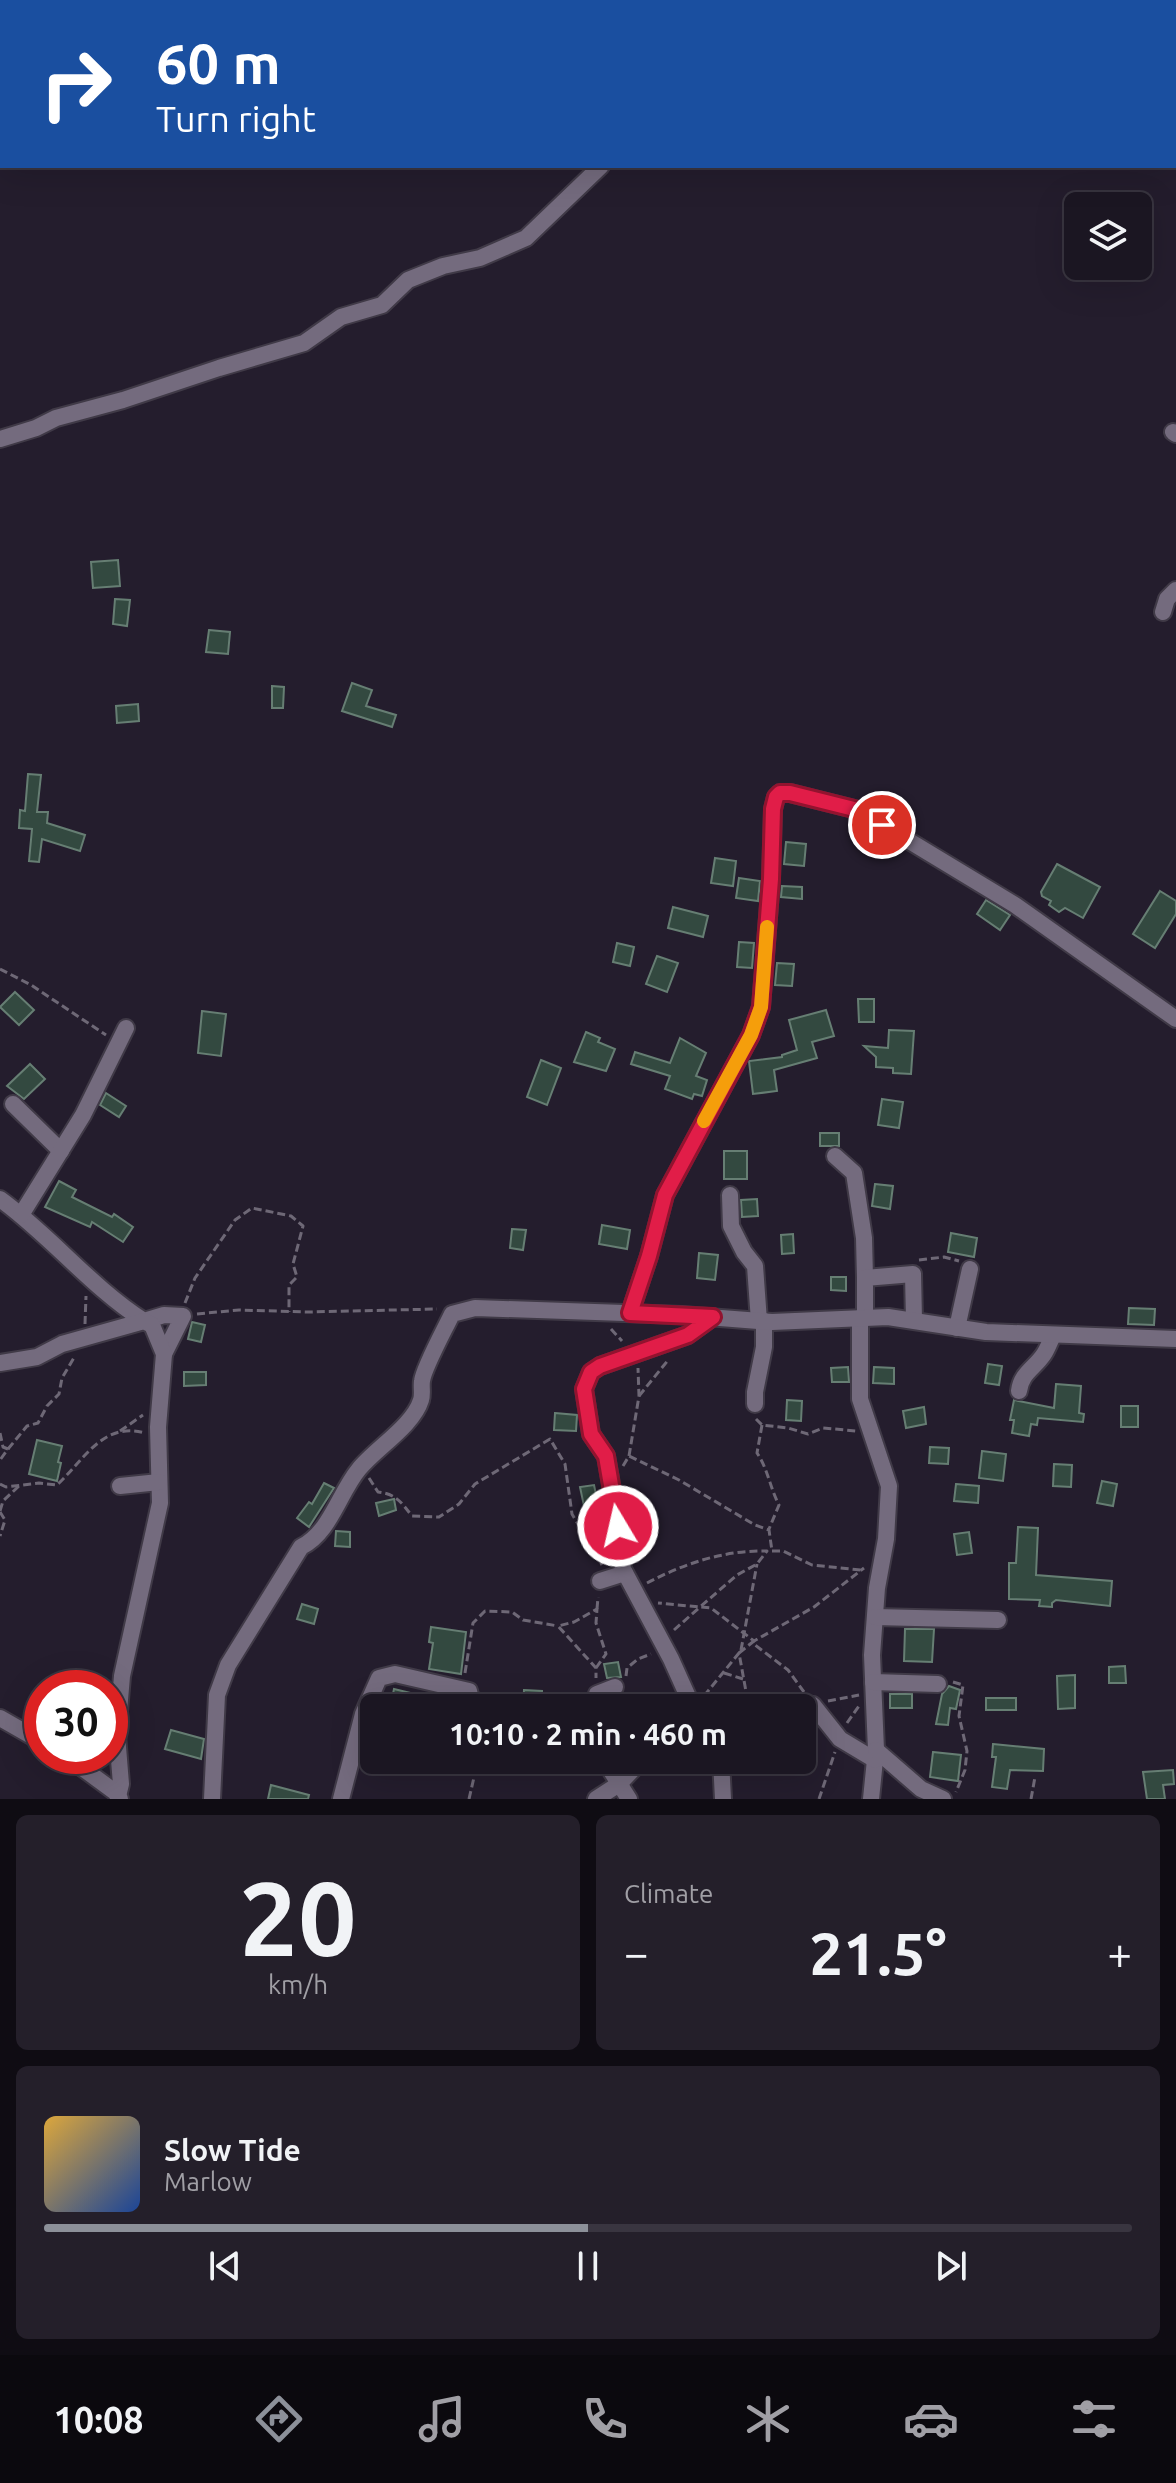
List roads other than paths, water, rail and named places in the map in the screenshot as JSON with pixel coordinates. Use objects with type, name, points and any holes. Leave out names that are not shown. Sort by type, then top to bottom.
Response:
[{"type":"street","points":[[0,439],[56,418],[304,343],[341,317],[382,305],[408,280],[443,266],[480,258],[526,238],[599,168]]},
{"type":"street","points":[[1163,612],[1167,599],[1176,590]]},
{"type":"street","points":[[630,1313],[665,1195],[751,1035],[761,1007],[773,809],[780,793],[858,810],[1015,905],[1176,1019]]},
{"type":"street","points":[[21,1215],[61,1151],[123,1036]]},
{"type":"street","points":[[13,1104],[61,1151]]},
{"type":"street","points":[[835,1156],[854,1173],[862,1226],[865,1278],[858,1386],[889,1486],[870,1689],[876,1755],[871,1799]]},
{"type":"street","points":[[730,1195],[731,1226],[755,1266],[764,1347],[755,1404]]},
{"type":"street","points":[[0,1199],[115,1303],[152,1325],[164,1354]]},
{"type":"street","points":[[957,1328],[970,1269]]},
{"type":"street","points":[[865,1278],[913,1274],[914,1320]]},
{"type":"street","points":[[212,1799],[217,1695],[228,1665],[301,1547],[313,1541],[361,1466],[405,1424],[421,1400],[422,1379],[452,1314],[461,1309],[630,1313],[761,1321],[888,1317],[986,1332],[1176,1339]]},
{"type":"street","points":[[0,1363],[37,1357],[80,1339],[164,1315],[183,1316],[164,1354],[158,1439],[160,1503],[122,1676],[117,1735],[121,1784],[116,1796],[88,1774]]},
{"type":"street","points":[[685,1694],[625,1573],[606,1456],[591,1434],[584,1389],[591,1372],[612,1361],[688,1335],[713,1317]]},
{"type":"street","points":[[1019,1391],[1026,1372],[1044,1355],[1053,1336]]},
{"type":"street","points":[[120,1486],[159,1482]]},
{"type":"street","points":[[600,1581],[625,1573]]},
{"type":"street","points":[[875,1617],[998,1620]]},
{"type":"street","points":[[372,1694],[379,1678],[395,1674],[469,1691],[470,1694]]},
{"type":"street","points":[[870,1689],[938,1684]]},
{"type":"street","points":[[606,1694],[615,1687]]},
{"type":"street","points":[[0,1718],[24,1732]]},
{"type":"street","points":[[816,1718],[840,1739],[876,1755],[921,1789],[943,1799]]},
{"type":"street","points":[[341,1799],[360,1726]]},
{"type":"street","points":[[613,1774],[629,1799]]},
{"type":"street","points":[[596,1799],[629,1774]]},
{"type":"street","points":[[722,1774],[723,1799]]}]
